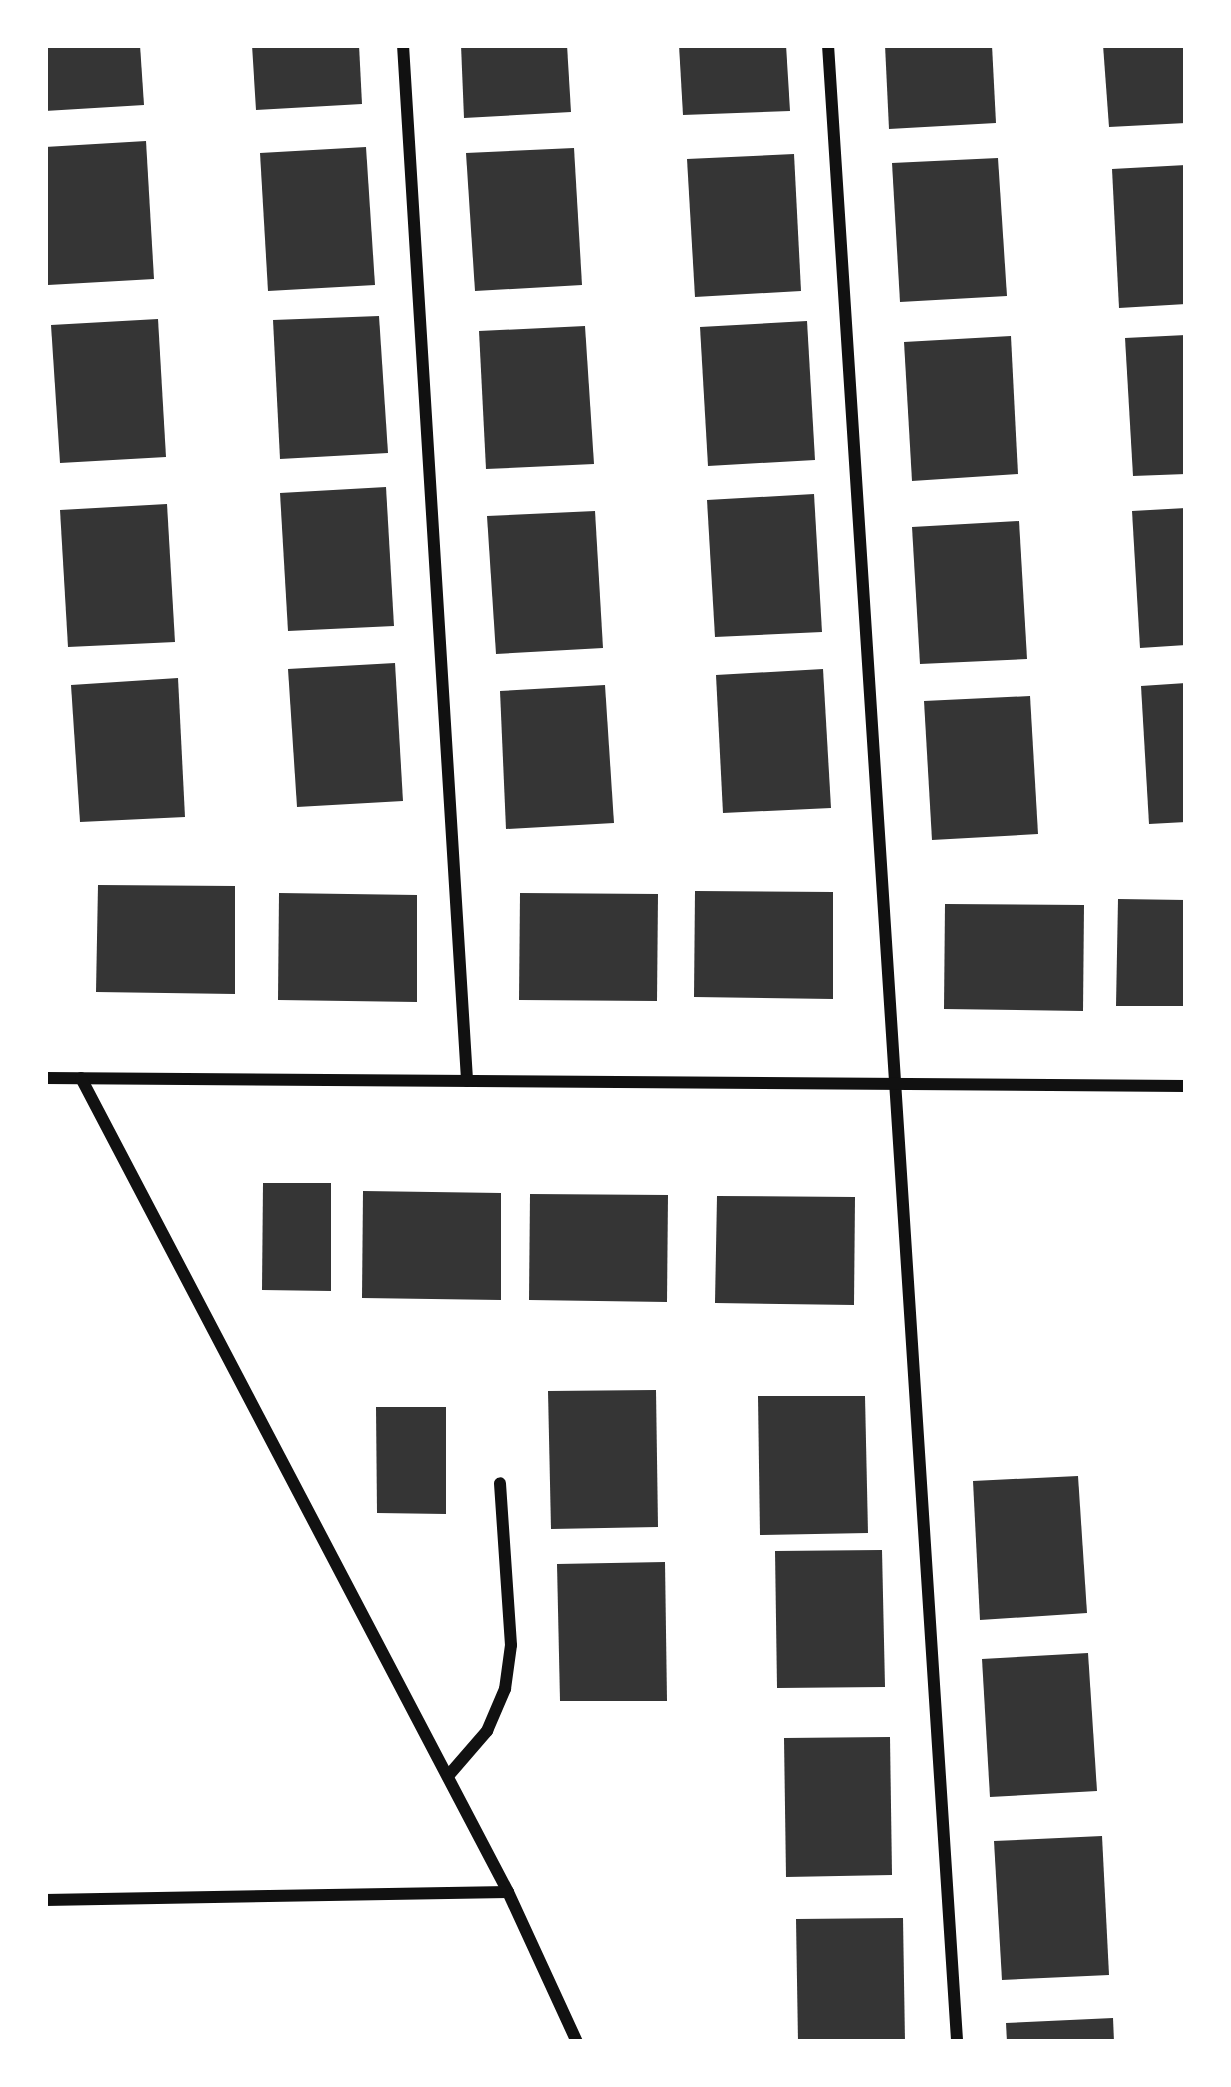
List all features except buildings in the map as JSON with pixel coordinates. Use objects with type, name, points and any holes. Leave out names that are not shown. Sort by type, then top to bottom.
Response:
[{"type":"street","points":[[403,45],[467,1081]]},
{"type":"street","points":[[828,45],[957,2042]]},
{"type":"street","points":[[45,1078],[1186,1086]]},
{"type":"street","points":[[81,1078],[508,1892],[578,2042]]},
{"type":"street","points":[[448,1776],[487,1731],[505,1689],[511,1645],[500,1483]]},
{"type":"street","points":[[45,1900],[508,1892]]}]
